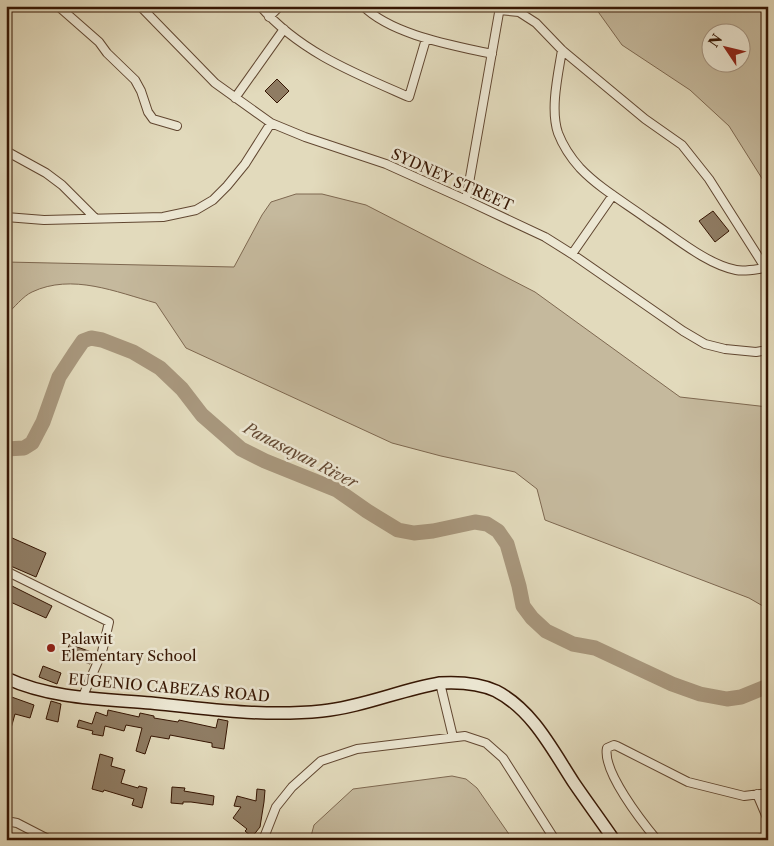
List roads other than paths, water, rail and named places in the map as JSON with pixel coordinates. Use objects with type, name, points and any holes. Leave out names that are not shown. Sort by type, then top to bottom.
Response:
[{"type":"street","points":[[58,6],[99,42],[107,53],[135,80],[142,92],[148,112],[153,119],[177,126]]},
{"type":"street","name":"SYDNEY STREET","points":[[140,6],[215,83],[271,123],[305,137],[386,164],[545,237],[683,331],[706,344],[733,350],[756,352],[768,350]]},
{"type":"street","points":[[260,6],[301,45],[351,72],[408,96],[426,39]]},
{"type":"street","points":[[270,17],[280,6]]},
{"type":"street","points":[[363,6],[382,21],[426,39],[492,54]]},
{"type":"street","points":[[466,200],[500,8],[519,12],[536,23],[562,50],[645,118],[682,145],[709,179],[767,270]]},
{"type":"street","points":[[235,98],[284,29]]},
{"type":"street","points":[[562,50],[555,120],[558,134],[568,153],[580,168],[598,185],[694,251],[721,265],[737,270],[767,270]]},
{"type":"street","points":[[6,217],[44,220],[164,217],[196,210],[213,200],[227,186],[245,164],[271,123]]},
{"type":"street","points":[[6,151],[46,173],[62,185],[95,218]]},
{"type":"street","points":[[572,254],[613,195]]},
{"type":"street","points":[[6,571],[109,622],[102,652],[83,696]]},
{"type":"street","name":"EUGENIO CABEZAS ROAD","points":[[6,678],[18,684],[49,692],[226,712],[275,713],[323,711],[440,683],[470,684],[488,688],[522,710],[542,734],[614,840]]},
{"type":"street","points":[[440,683],[453,737]]},
{"type":"street","points":[[263,840],[276,807],[292,787],[321,761],[357,749],[465,736],[486,743],[504,758],[555,840]]},
{"type":"street","points":[[657,840],[635,812],[617,782],[606,754],[607,748],[610,746],[616,746],[688,782],[744,796],[768,793]]},
{"type":"street","points":[[757,794],[768,820]]},
{"type":"street","points":[[6,821],[17,824],[50,840]]},
{"type":"street","points":[[753,840],[768,837]]},
{"type":"waterway","name":"Panasayan River","points":[[6,449],[24,448],[32,443],[43,422],[59,377],[74,354],[83,341],[91,338],[102,340],[133,352],[160,368],[182,389],[202,415],[241,449],[265,461],[337,490],[398,530],[414,533],[475,522],[487,524],[498,531],[507,544],[523,606],[532,618],[546,631],[573,644],[595,648],[672,684],[700,694],[727,699],[741,697],[768,686]]},
{"type":"place","name":"Palawit Elementary School","points":[[51,648]]}]
